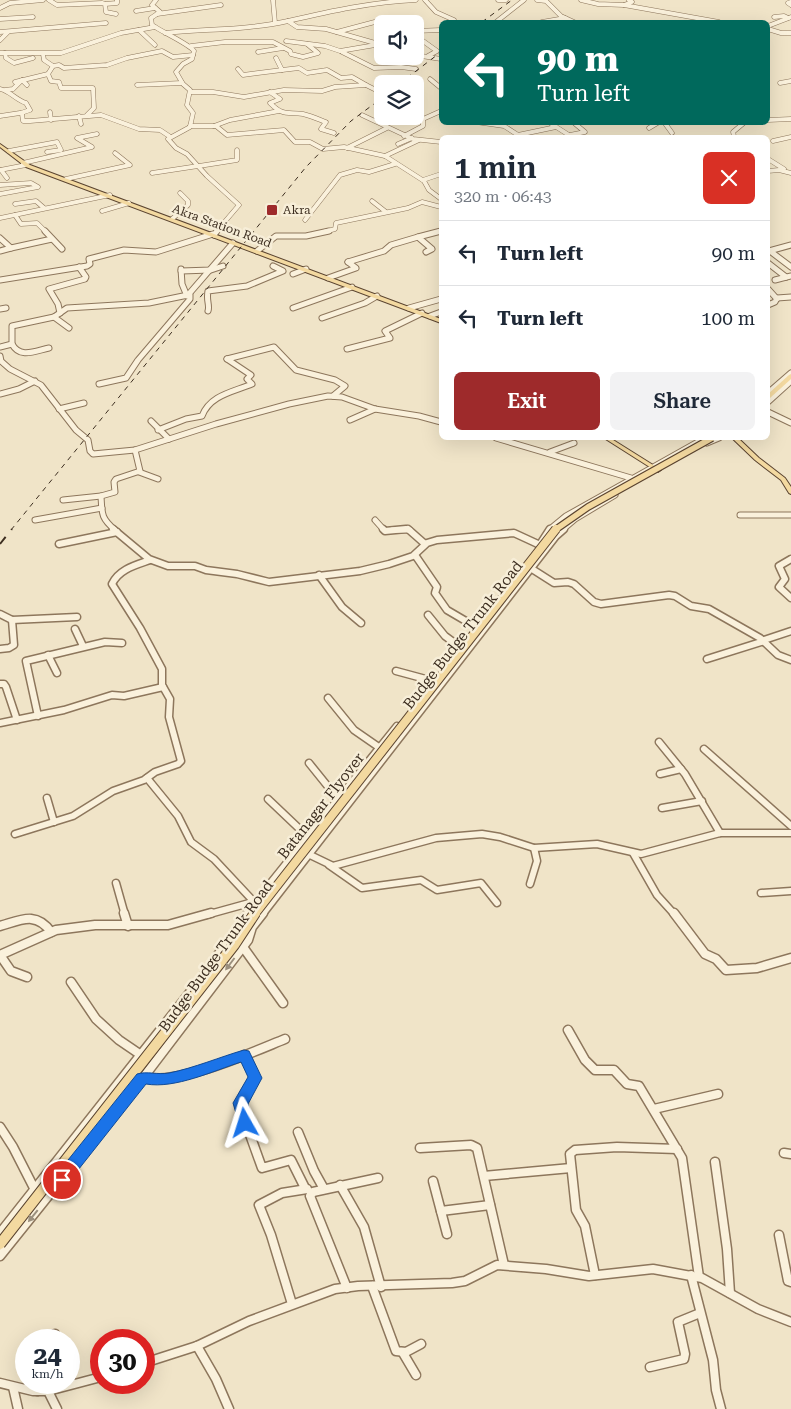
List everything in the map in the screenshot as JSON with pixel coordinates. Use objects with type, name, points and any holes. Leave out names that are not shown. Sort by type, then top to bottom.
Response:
[{"type":"main road","name":"Akra Station Road","points":[[0,145],[24,164],[233,243],[257,250],[439,320]]},
{"type":"main road","points":[[770,393],[791,374]]},
{"type":"main road","points":[[610,440],[655,468]]},
{"type":"main road","name":"Batanagar Flyover","points":[[0,1244],[234,944],[296,859],[552,534],[573,515],[654,468],[708,440]]},
{"type":"main road","points":[[737,440],[783,478],[791,492]]},
{"type":"street","points":[[0,8],[10,3],[43,0]]},
{"type":"street","points":[[50,0],[57,5],[90,2],[105,4],[117,3],[117,0]]},
{"type":"street","points":[[156,0],[152,6],[160,12],[150,20],[151,24],[164,33],[191,46],[225,42],[273,42],[290,51],[291,54],[300,57],[318,53],[307,44]]},
{"type":"street","points":[[273,0],[273,12],[276,23]]},
{"type":"street","points":[[164,33],[216,28],[262,27],[382,1],[416,0]]},
{"type":"street","points":[[425,0],[436,12],[454,20]]},
{"type":"street","points":[[498,0],[506,0]]},
{"type":"street","points":[[499,20],[524,0]]},
{"type":"street","points":[[537,0],[545,0],[570,20]]},
{"type":"street","points":[[581,0],[598,4],[624,5],[708,20]]},
{"type":"street","points":[[624,5],[632,2],[629,0]]},
{"type":"street","points":[[105,4],[106,12],[116,14]]},
{"type":"street","points":[[157,14],[221,5]]},
{"type":"street","points":[[136,11],[155,8]]},
{"type":"street","points":[[198,8],[204,14]]},
{"type":"street","points":[[0,19],[33,17]]},
{"type":"street","points":[[774,17],[789,17]]},
{"type":"street","points":[[770,27],[789,17]]},
{"type":"street","points":[[554,20],[565,18]]},
{"type":"street","points":[[288,20],[298,27]]},
{"type":"street","points":[[338,32],[374,22]]},
{"type":"street","points":[[0,32],[106,23]]},
{"type":"street","points":[[276,23],[374,39]]},
{"type":"street","points":[[2,53],[61,53],[108,37],[155,28]]},
{"type":"street","points":[[770,29],[790,39]]},
{"type":"street","points":[[139,30],[155,45]]},
{"type":"street","points":[[424,31],[439,30]]},
{"type":"street","points":[[0,40],[8,32]]},
{"type":"street","points":[[783,34],[791,33]]},
{"type":"street","points":[[286,40],[325,46],[341,51],[374,68],[401,67],[416,70]]},
{"type":"street","points":[[424,42],[437,51],[428,56]]},
{"type":"street","points":[[191,46],[194,51],[193,56],[181,65],[176,73],[190,92],[213,92],[241,97],[288,90],[322,91],[335,87],[366,85]]},
{"type":"street","points":[[341,51],[374,46]]},
{"type":"street","points":[[258,52],[283,48]]},
{"type":"street","points":[[43,54],[44,59],[53,66],[60,65],[64,68],[107,65],[129,57],[162,52],[172,57],[181,65]]},
{"type":"street","points":[[2,53],[14,63],[33,58]]},
{"type":"street","points":[[172,57],[193,56]]},
{"type":"street","points":[[424,56],[439,59]]},
{"type":"street","points":[[276,58],[282,70]]},
{"type":"street","points":[[14,82],[48,74],[53,66]]},
{"type":"street","points":[[238,69],[243,75],[299,68],[306,73],[327,70],[341,79],[352,77],[374,89]]},
{"type":"street","points":[[48,74],[51,81],[59,82],[62,88],[93,88],[94,108],[87,115]]},
{"type":"street","points":[[430,79],[439,86]]},
{"type":"street","points":[[22,80],[27,85]]},
{"type":"street","points":[[2,90],[13,89],[22,80]]},
{"type":"street","points":[[780,84],[791,81]]},
{"type":"street","points":[[137,85],[182,83]]},
{"type":"street","points":[[0,116],[30,111],[26,103],[17,100],[2,90]]},
{"type":"street","points":[[169,136],[188,129],[190,126],[193,113],[187,105],[190,92]]},
{"type":"street","points":[[270,92],[280,99],[270,103],[279,111],[287,116],[300,114],[326,122],[321,129],[334,133]]},
{"type":"street","points":[[190,126],[214,126],[230,120],[279,111]]},
{"type":"street","points":[[50,112],[51,120]]},
{"type":"street","points":[[404,136],[423,126],[423,119],[439,112]]},
{"type":"street","points":[[22,113],[24,121],[102,115],[139,129],[161,131],[169,136]]},
{"type":"street","points":[[362,115],[404,136],[439,142]]},
{"type":"street","points":[[79,116],[81,124]]},
{"type":"street","points":[[770,120],[791,120]]},
{"type":"street","points":[[497,125],[504,126],[518,134],[556,127]]},
{"type":"street","points":[[553,125],[569,135]]},
{"type":"street","points":[[574,135],[585,132],[576,125]]},
{"type":"street","points":[[649,128],[654,125]]},
{"type":"street","points":[[666,125],[672,133]]},
{"type":"street","points":[[734,135],[733,132],[741,125]]},
{"type":"street","points":[[214,126],[225,134],[284,130],[295,142],[310,142],[323,149],[347,148],[385,156],[423,180],[429,190],[439,198]]},
{"type":"street","points":[[347,148],[365,140],[372,133],[387,128]]},
{"type":"street","points":[[7,178],[1,170],[92,147],[77,138],[97,134]]},
{"type":"street","points":[[238,134],[240,141]]},
{"type":"street","points":[[0,280],[89,265],[88,260],[124,250],[156,252],[213,235],[238,205],[187,154],[171,143],[168,139],[169,136]]},
{"type":"street","points":[[772,141],[791,137]]},
{"type":"street","points":[[398,144],[412,138]]},
{"type":"street","points":[[385,156],[419,140]]},
{"type":"street","points":[[8,151],[37,146],[48,141],[57,142],[61,150],[47,152]]},
{"type":"street","points":[[152,173],[237,160],[236,150]]},
{"type":"street","points":[[66,179],[130,165],[126,160],[114,153]]},
{"type":"street","points":[[770,160],[782,169],[791,172]]},
{"type":"street","points":[[305,220],[339,176],[357,170],[368,172],[395,164]]},
{"type":"street","points":[[770,171],[791,168]]},
{"type":"street","points":[[423,180],[439,175]]},
{"type":"street","points":[[0,185],[31,183],[38,187],[0,194]]},
{"type":"street","points":[[172,219],[188,205],[188,201],[180,193]]},
{"type":"street","points":[[0,218],[110,196]]},
{"type":"street","points":[[15,204],[36,201],[44,208]]},
{"type":"street","points":[[372,201],[386,212]]},
{"type":"street","points":[[257,250],[274,237],[301,238],[316,235],[335,229],[336,224],[408,208],[422,202],[439,206]]},
{"type":"street","points":[[102,211],[129,203]]},
{"type":"street","points":[[15,215],[21,224],[38,223],[62,249]]},
{"type":"street","points":[[328,278],[356,268],[348,262],[384,252],[391,245],[439,231]]},
{"type":"street","points":[[418,237],[432,249],[426,252]]},
{"type":"street","points":[[0,238],[11,248]]},
{"type":"street","points":[[0,251],[52,239]]},
{"type":"street","points":[[49,348],[21,354],[12,344],[12,326],[54,317],[65,309],[149,303],[188,295],[233,243]]},
{"type":"street","points":[[770,251],[791,245]]},
{"type":"street","points":[[770,252],[791,267]]},
{"type":"street","points":[[265,269],[285,261]]},
{"type":"street","points":[[770,264],[788,277]]},
{"type":"street","points":[[100,384],[126,378],[138,360],[190,299],[182,284],[181,270],[211,270],[223,266]]},
{"type":"street","points":[[208,311],[209,307],[206,300],[208,292],[237,288],[260,282],[283,271],[273,266]]},
{"type":"street","points":[[60,313],[58,304],[50,289],[85,279],[86,277],[80,267]]},
{"type":"street","points":[[293,274],[306,269]]},
{"type":"street","points":[[775,280],[788,277]]},
{"type":"street","points":[[294,308],[352,287]]},
{"type":"street","points":[[770,292],[776,299]]},
{"type":"street","points":[[322,318],[368,302],[377,296]]},
{"type":"street","points":[[770,304],[775,302],[776,299],[791,296]]},
{"type":"street","points":[[409,308],[439,300]]},
{"type":"street","points":[[347,349],[390,338],[385,331],[422,313]]},
{"type":"street","points":[[430,316],[439,313]]},
{"type":"street","points":[[54,317],[69,328]]},
{"type":"street","points":[[0,347],[12,344]]},
{"type":"street","points":[[208,428],[202,423],[202,416],[206,406],[212,400],[252,384],[247,379],[251,375],[227,359],[273,347],[284,360],[299,372],[334,378],[346,386],[333,396]]},
{"type":"street","points":[[0,356],[1,362],[6,366],[35,381],[46,390],[76,430],[88,440],[91,453],[101,454],[135,450],[289,404],[333,396],[342,397],[375,409],[419,416],[439,421]]},
{"type":"street","points":[[0,394],[19,389],[35,381]]},
{"type":"street","points":[[770,400],[791,381]]},
{"type":"street","points":[[59,409],[84,403]]},
{"type":"street","points":[[350,420],[375,409]]},
{"type":"street","points":[[770,413],[791,423]]},
{"type":"street","points":[[158,430],[186,419],[202,416]]},
{"type":"street","points":[[151,421],[169,439]]},
{"type":"street","points":[[504,440],[637,477]]},
{"type":"street","name":"Budge Budge Trunk Road","points":[[655,468],[702,440]]},
{"type":"street","name":"Budge Budge Trunk Road","points":[[0,1233],[203,976],[254,903],[380,748],[558,521],[637,477],[715,440]]},
{"type":"street","points":[[550,452],[574,443]]},
{"type":"street","points":[[135,450],[139,472]]},
{"type":"street","points":[[62,500],[101,496],[115,492],[114,482],[116,479],[139,472],[158,479]]},
{"type":"street","name":"Budge Budge Trunk Road","points":[[0,1256],[142,1078],[243,947],[248,940],[252,926],[556,536],[568,524],[637,477]]},
{"type":"street","points":[[101,496],[104,520],[150,560],[172,567],[195,566],[206,570],[237,574],[269,582],[360,571],[389,564],[415,555],[425,544],[437,540],[514,533],[540,545]]},
{"type":"street","points":[[35,520],[102,508]]},
{"type":"street","points":[[740,515],[791,515]]},
{"type":"street","points":[[375,520],[385,531],[408,529],[425,544]]},
{"type":"street","points":[[59,544],[117,532]]},
{"type":"street","points":[[415,555],[437,587],[435,594],[443,607],[476,627]]},
{"type":"street","points":[[791,559],[779,566],[785,579],[778,587],[791,598]]},
{"type":"street","points":[[15,834],[79,812],[114,791],[147,778],[151,774],[178,764],[181,761],[169,717],[170,699],[163,687],[162,669],[140,628],[130,616],[124,601],[112,584],[120,573],[150,560]]},
{"type":"street","points":[[532,569],[554,584],[565,582],[574,584],[594,602],[601,604],[669,595],[676,596],[691,606],[706,608],[764,641],[778,655],[791,660]]},
{"type":"street","points":[[319,575],[342,607],[361,623]]},
{"type":"street","points":[[0,614],[12,620],[77,617]]},
{"type":"street","points":[[428,616],[444,636],[460,647]]},
{"type":"street","points":[[0,649],[10,648],[14,645],[12,620]]},
{"type":"street","points":[[75,629],[83,646]]},
{"type":"street","points":[[707,659],[791,631]]},
{"type":"street","points":[[38,716],[27,660],[108,641],[122,643]]},
{"type":"street","points":[[48,655],[57,673]]},
{"type":"street","points":[[396,671],[433,681]]},
{"type":"street","points":[[0,684],[4,684],[6,687],[17,720]]},
{"type":"street","points":[[0,723],[77,707],[112,695],[124,696],[163,687]]},
{"type":"street","points":[[328,698],[354,730],[380,748]]},
{"type":"street","points":[[658,742],[681,769],[720,833]]},
{"type":"street","points":[[704,749],[791,826]]},
{"type":"street","points":[[309,763],[338,799]]},
{"type":"street","points":[[660,774],[681,769]]},
{"type":"street","points":[[147,778],[178,816],[192,842],[214,860],[254,903],[266,908]]},
{"type":"street","points":[[48,798],[54,822]]},
{"type":"street","points":[[268,799],[308,837]]},
{"type":"street","points":[[662,808],[702,801]]},
{"type":"street","points":[[329,865],[418,842],[482,834],[500,837],[534,848],[597,844],[633,853],[647,854],[720,833],[791,832]]},
{"type":"street","points":[[530,884],[537,861],[534,848]]},
{"type":"street","points":[[633,853],[657,895],[664,901],[705,954],[716,959],[726,970],[757,968],[791,958]]},
{"type":"street","points":[[308,854],[329,865],[362,888],[421,880],[437,890],[481,883],[497,903]]},
{"type":"street","points":[[116,883],[128,926]]},
{"type":"street","points":[[762,893],[791,891]]},
{"type":"street","points":[[27,976],[11,971],[0,956],[51,932],[95,925],[168,925],[254,903]]},
{"type":"street","points":[[0,926],[24,920],[38,920],[43,922],[51,932]]},
{"type":"street","points":[[243,947],[283,1003]]},
{"type":"street","points":[[71,982],[96,1020],[141,1055]]},
{"type":"street","points":[[568,1030],[579,1051],[593,1068],[599,1072],[614,1070],[627,1084],[639,1086],[677,1149],[684,1166],[700,1313],[713,1360],[720,1409]]},
{"type":"street","points":[[142,1078],[158,1080],[170,1078],[244,1055],[285,1039]]},
{"type":"street","points":[[244,1055],[255,1078],[247,1089],[247,1094],[240,1103],[240,1107],[262,1168],[291,1160],[309,1190],[347,1288]]},
{"type":"street","points":[[654,1109],[718,1094]]},
{"type":"street","points":[[0,1127],[13,1147],[35,1190]]},
{"type":"street","points":[[298,1132],[314,1171],[324,1189]]},
{"type":"street","points":[[420,1148],[475,1146],[478,1149],[504,1265]]},
{"type":"street","points":[[595,1275],[585,1226],[576,1210],[570,1154],[575,1150],[617,1147],[677,1149]]},
{"type":"street","points":[[715,1162],[727,1249],[730,1293]]},
{"type":"street","points":[[484,1176],[571,1168]]},
{"type":"street","points":[[292,1304],[271,1235],[259,1205],[264,1201],[290,1192],[324,1189],[378,1178]]},
{"type":"street","points":[[433,1181],[447,1234]]},
{"type":"street","points":[[340,1185],[364,1227],[377,1286],[394,1348],[396,1351],[403,1353],[421,1344]]},
{"type":"street","points":[[441,1211],[490,1205]]},
{"type":"street","points":[[779,1234],[788,1280],[791,1282]]},
{"type":"street","points":[[155,1359],[197,1346],[249,1321],[334,1289],[437,1285],[466,1281],[489,1268],[504,1265],[595,1275],[643,1269],[695,1276],[769,1315],[791,1322]]},
{"type":"street","points":[[650,1367],[684,1359],[685,1354],[678,1322],[700,1313]]},
{"type":"street","points":[[197,1346],[216,1379],[229,1409]]},
{"type":"street","points":[[403,1353],[416,1375]]},
{"type":"street","points":[[0,1383],[13,1387],[18,1409]]},
{"type":"street","points":[[50,1394],[57,1409]]},
{"type":"railway","points":[[485,20],[512,0]]},
{"type":"railway","points":[[411,75],[439,54]]},
{"type":"railway","points":[[11,530],[306,167],[351,121],[374,104]]},
{"type":"railway","points":[[0,544],[12,529]]},
{"type":"place","name":"Akra","points":[[272,210]]},
{"type":"route","points":[[62,1180],[142,1078],[158,1080],[170,1078],[244,1055],[255,1078],[255,1081],[247,1089],[247,1094],[240,1103],[245,1123]]}]
